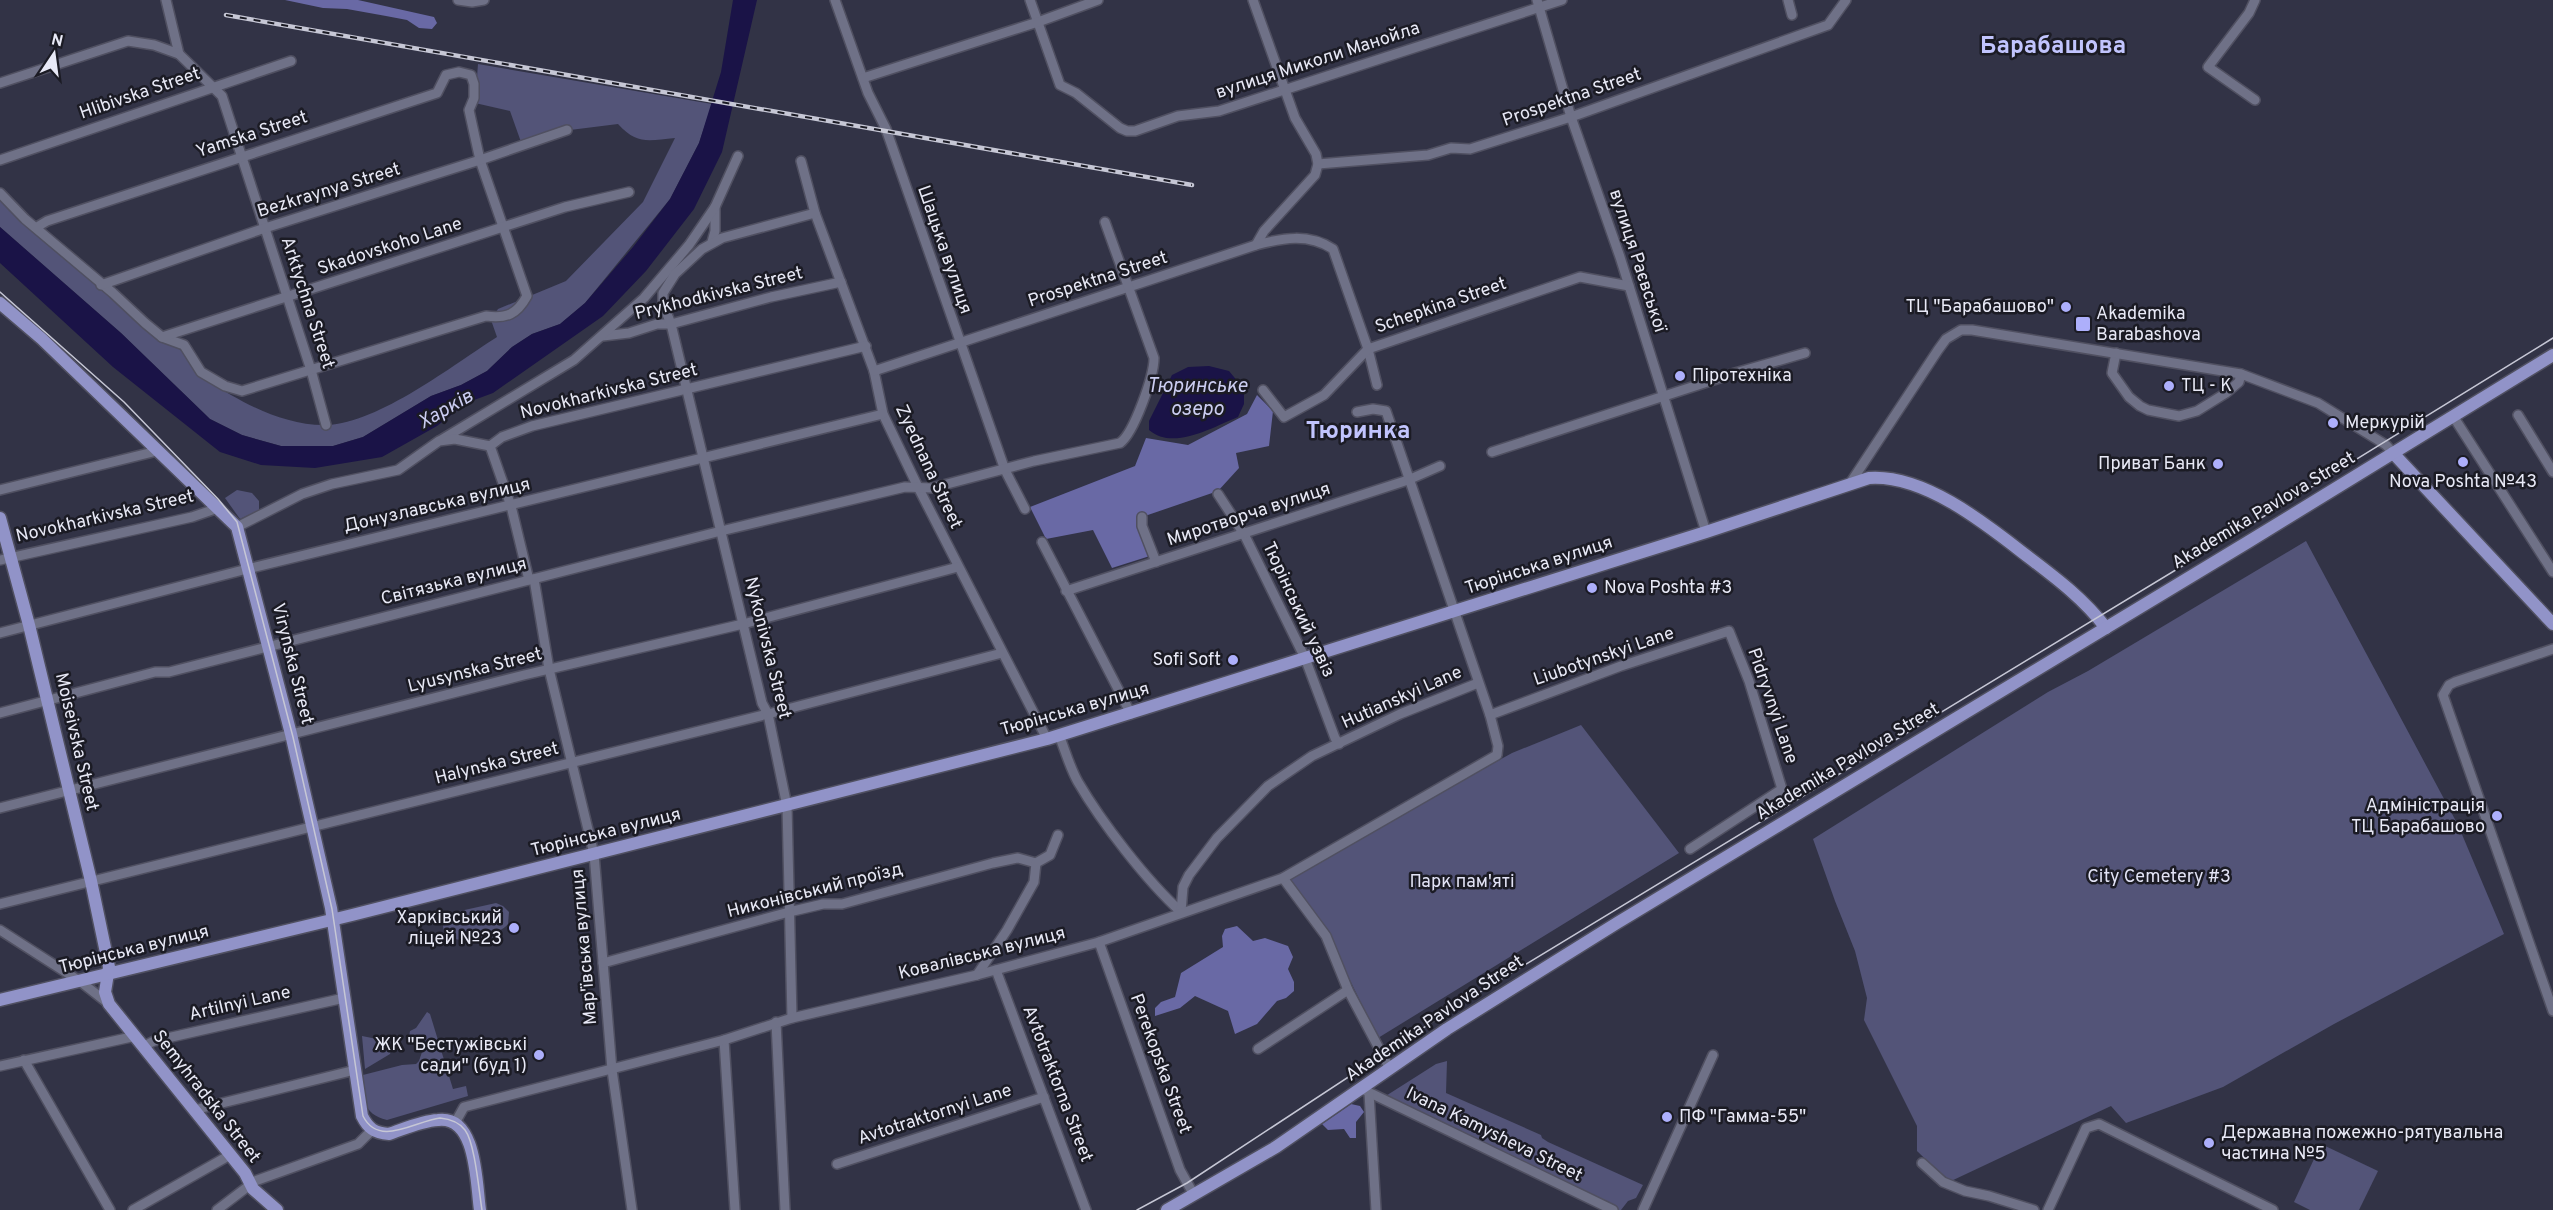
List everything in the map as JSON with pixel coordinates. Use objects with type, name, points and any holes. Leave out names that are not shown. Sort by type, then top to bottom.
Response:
[{"type":"main road","name":"Virynska Street","points":[[0,303],[237,527],[313,828],[332,920],[362,1116],[372,1130]]},
{"type":"main road","name":"Akademika Pavlova Street","points":[[1167,1210],[1276,1147],[1365,1091],[1390,1069],[1447,1029],[1617,923],[2553,355]]},
{"type":"main road","points":[[2393,453],[2553,624]]},
{"type":"main road","name":"Тюрінська вулиця","points":[[0,1000],[332,920],[1047,739],[1706,532],[1851,482],[1876,477],[1895,480],[1932,494],[1970,513],[2074,593],[2106,628]]},
{"type":"main road","name":"Moiseivska Street","points":[[0,518],[5,558],[29,626],[91,881],[109,967],[108,975]]},
{"type":"main road","points":[[108,975],[105,993],[109,1004]]},
{"type":"main road","name":"Semyhradska Street","points":[[109,1004],[230,1155],[250,1184],[277,1210]]},
{"type":"main road","points":[[372,1130],[388,1134],[435,1120],[455,1123],[468,1138],[480,1210]]},
{"type":"street","points":[[166,0],[179,54]]},
{"type":"street","points":[[458,0],[472,2],[484,0]]},
{"type":"street","name":"Шацька вулиця","points":[[835,0],[863,78],[885,129],[958,342],[1005,470],[1025,509]]},
{"type":"street","points":[[1030,0],[1038,22]]},
{"type":"street","points":[[863,78],[1038,22],[1098,0]]},
{"type":"street","points":[[1253,0],[1286,89],[1294,118],[1313,149],[1318,164],[1315,174],[1264,231],[1256,245]]},
{"type":"street","name":"вулиця Миколи Манойла","points":[[1038,22],[1060,85],[1076,93],[1120,128],[1135,131],[1178,116],[1220,111],[1538,4],[1562,0]]},
{"type":"street","points":[[1788,0],[1792,15]]},
{"type":"street","name":"Prospektna Street","points":[[1318,164],[1428,155],[1451,148],[1470,149],[1571,117],[1828,25],[1846,0]]},
{"type":"street","points":[[2255,0],[2208,67],[2255,100]]},
{"type":"street","name":"вулиця Раєвської","points":[[1538,4],[1571,117],[1629,286],[1662,398],[1706,532]]},
{"type":"street","points":[[0,83],[128,41],[154,45],[179,54]]},
{"type":"street","name":"Arktychna Street","points":[[179,54],[222,96],[311,370],[326,425]]},
{"type":"street","name":"Hlibivska Street","points":[[0,160],[291,61]]},
{"type":"street","name":"Yamska Street","points":[[37,227],[47,221],[241,155],[437,93],[446,75],[459,72],[471,75],[474,84],[474,98],[469,110],[480,160]]},
{"type":"street","name":"Bezkraynya Street","points":[[101,285],[265,228],[567,130]]},
{"type":"street","points":[[237,527],[302,494],[332,484],[398,470],[439,441],[574,360],[644,298],[689,245],[715,207],[738,156]]},
{"type":"street","points":[[0,193],[25,219],[162,337],[184,345],[201,372],[225,386],[242,391],[486,316],[509,316],[516,312],[527,296],[480,160]]},
{"type":"street","name":"Zyednana Street","points":[[801,161],[815,213],[866,346],[883,414],[958,567],[1047,739]]},
{"type":"street","name":"Skadovskoho Lane","points":[[162,337],[503,229],[565,207],[629,192]]},
{"type":"street","points":[[715,207],[717,237],[815,213]]},
{"type":"street","points":[[1105,222],[1129,288]]},
{"type":"street","name":"Nykonivska Street","points":[[717,237],[675,274],[663,293],[663,304],[671,324],[762,704],[768,714],[787,806],[792,1018]]},
{"type":"street","name":"Prospektna Street","points":[[874,371],[1256,245],[1278,239],[1297,238],[1322,242],[1333,249],[1368,349]]},
{"type":"street","name":"Schepkina Street","points":[[1263,390],[1284,417],[1324,395],[1368,349],[1580,277],[1629,286]]},
{"type":"street","name":"Prykhodkivska Street","points":[[603,336],[629,333],[657,324],[671,324],[771,297],[841,282]]},
{"type":"street","name":"Світязька вулиця","points":[[0,712],[722,531],[905,488],[932,488],[1114,445],[1125,439],[1154,365],[1154,358],[1129,288]]},
{"type":"street","points":[[1851,482],[1938,350],[1946,339],[1961,330],[2003,334],[2241,374],[2323,405],[2386,445],[2393,453]]},
{"type":"street","name":"Novokharkivska Street","points":[[490,446],[502,437],[531,426],[866,346]]},
{"type":"street","points":[[1368,349],[1377,385]]},
{"type":"street","points":[[1492,452],[1735,373],[1805,353]]},
{"type":"street","points":[[2116,353],[2112,373],[2129,397],[2145,410],[2175,416],[2190,415],[2209,404],[2238,383],[2241,374]]},
{"type":"street","points":[[1357,412],[1373,409],[1386,411],[1490,715]]},
{"type":"street","name":"Донузлавська вулиця","points":[[0,633],[249,569],[883,414]]},
{"type":"street","points":[[2518,415],[2553,472]]},
{"type":"street","points":[[2453,417],[2553,572]]},
{"type":"street","points":[[439,441],[455,439],[490,446]]},
{"type":"street","name":"Мар'ївська вулиця","points":[[490,446],[511,506],[532,580],[570,763],[594,854],[612,1070],[632,1210]]},
{"type":"street","points":[[0,490],[157,451]]},
{"type":"street","name":"Миротворча вулиця","points":[[1066,591],[1408,480],[1440,466]]},
{"type":"street","name":"Тюрінський узвіз","points":[[1218,494],[1244,534],[1305,658],[1335,738],[1340,744]]},
{"type":"street","name":"Novokharkivska Street","points":[[5,558],[192,517],[218,508]]},
{"type":"street","points":[[1142,517],[1142,526],[1156,562]]},
{"type":"street","points":[[1042,542],[1131,714]]},
{"type":"street","name":"Lyusynska Street","points":[[0,808],[549,669],[743,624],[958,567]]},
{"type":"street","name":"Liubotynskyi Lane","points":[[1490,715],[1620,666],[1729,632]]},
{"type":"street","name":"Pidryvnyi Lane","points":[[1690,849],[1782,789],[1749,681],[1729,632]]},
{"type":"street","points":[[2553,649],[2455,682],[2449,685],[2444,695],[2553,1011]]},
{"type":"street","name":"Halynska Street","points":[[0,904],[313,828],[1002,653]]},
{"type":"street","name":"Hutianskyi Lane","points":[[1181,912],[1183,887],[1189,876],[1217,838],[1268,786],[1312,756],[1400,714],[1478,683]]},
{"type":"street","name":"Ковалівська вулиця","points":[[455,1123],[464,1107],[724,1040],[776,1022],[977,975],[1099,942],[1283,878],[1497,755],[1498,746],[1490,715]]},
{"type":"street","points":[[1059,735],[1077,781],[1163,896],[1181,912]]},
{"type":"street","points":[[977,975],[1034,882],[1036,863],[1050,855],[1058,835]]},
{"type":"street","name":"Никонівський проїзд","points":[[603,963],[789,912],[824,904],[842,904],[993,862],[1018,858],[1036,863]]},
{"type":"street","points":[[1283,878],[1326,936],[1348,990],[1390,1069]]},
{"type":"street","name":"Semyhradska Street","points":[[0,930],[81,982],[109,1004]]},
{"type":"street","name":"Perekopska Street","points":[[1099,942],[1180,1170],[1194,1195]]},
{"type":"street","name":"Avtotraktorna Street","points":[[996,970],[1086,1210]]},
{"type":"street","points":[[1258,1050],[1348,990]]},
{"type":"street","name":"Artilnyi Lane","points":[[0,1066],[140,1041],[154,1041],[344,998]]},
{"type":"street","points":[[776,1022],[785,1210]]},
{"type":"street","points":[[724,1040],[735,1210]]},
{"type":"street","points":[[1643,1210],[1713,1055]]},
{"type":"street","points":[[24,1060],[110,1210]]},
{"type":"street","points":[[194,1110],[355,1070]]},
{"type":"street","points":[[1365,1091],[1376,1210]]},
{"type":"street","name":"Ivana Kamysheva Street","points":[[1365,1091],[1613,1210]]},
{"type":"street","name":"Avtotraktornyi Lane","points":[[837,1164],[1044,1097]]},
{"type":"street","points":[[2048,1210],[2086,1128],[2094,1124],[2103,1125],[2273,1210]]},
{"type":"street","points":[[217,1210],[250,1184],[358,1144],[372,1130]]},
{"type":"street","points":[[133,1210],[230,1155]]},
{"type":"street","points":[[1922,1163],[1943,1182],[1965,1191],[2034,1210]]},
{"type":"green space","points":[[478,64],[712,104],[699,143],[670,199],[585,303],[560,324],[532,334],[512,347],[487,371],[461,385],[431,396],[363,437],[333,446],[281,446],[242,435],[210,419],[121,333],[0,227],[0,198],[184,353],[192,366],[204,377],[242,401],[265,412],[302,423],[327,425],[347,422],[392,404],[415,391],[497,337],[491,320],[498,309],[566,281],[643,202],[675,138],[638,139],[618,124],[570,130],[521,142],[510,111],[475,103]]},
{"type":"green space","points":[[237,490],[252,493],[259,501],[259,510],[240,519],[225,498]]},
{"type":"green space","name":"City Cemetery #3","points":[[2306,541],[2458,825],[2504,934],[2334,1024],[2223,1087],[2126,1123],[2111,1106],[1949,1182],[1917,1151],[1917,1126],[1864,1020],[1867,998],[1855,951],[1813,839],[2048,692],[2088,671]]},
{"type":"green space","name":"Парк пам'яті","points":[[1581,725],[1679,853],[1378,1038],[1328,935],[1288,877],[1512,753]]},
{"type":"green space","points":[[496,903],[509,912],[508,924],[495,933],[461,940],[451,938],[445,932],[443,923],[451,913]]},
{"type":"green space","points":[[427,1012],[430,1014],[453,1089],[466,1086],[468,1096],[387,1120],[379,1117],[368,1109],[363,1098],[359,1076],[402,1065],[416,1064],[422,1052],[419,1040],[409,1037],[410,1031],[416,1028]]},
{"type":"green space","points":[[362,1036],[387,1041],[392,1047],[390,1054],[365,1069]]},
{"type":"green space","points":[[1447,1061],[1446,1093],[1541,1135],[1548,1142],[1643,1185],[1636,1198],[1628,1201],[1621,1210],[1613,1210],[1381,1099],[1436,1064]]},
{"type":"green space","points":[[2321,1144],[2378,1171],[2359,1210],[2310,1210],[2294,1202]]},
{"type":"shaded area","points":[[285,0],[358,0],[434,17],[437,23],[432,29],[419,28],[407,20]]},
{"type":"shaded area","points":[[1257,395],[1273,411],[1269,446],[1236,453],[1239,468],[1218,491],[1142,517],[1153,555],[1112,568],[1093,530],[1046,539],[1030,507],[1135,466],[1146,438],[1188,445],[1247,414]]},
{"type":"shaded area","points":[[1237,926],[1253,941],[1265,938],[1288,946],[1293,957],[1288,969],[1294,982],[1294,991],[1286,998],[1277,1001],[1257,1024],[1235,1034],[1228,1011],[1195,996],[1180,1008],[1155,1016],[1155,1008],[1161,1002],[1175,997],[1181,973],[1223,947],[1222,936],[1225,929]]},
{"type":"shaded area","points":[[1351,1104],[1360,1106],[1364,1112],[1356,1122],[1356,1138],[1350,1138],[1344,1129],[1328,1130],[1322,1124]]},
{"type":"water","name":"Харків","points":[[733,0],[757,0],[722,152],[694,209],[646,271],[603,316],[493,393],[466,403],[437,426],[382,457],[315,468],[261,465],[220,452],[113,367],[0,263],[0,227],[121,333],[210,419],[242,435],[281,446],[333,446],[363,437],[431,396],[461,385],[487,371],[512,347],[532,334],[560,324],[585,303],[633,247],[670,199],[699,143],[721,72]]},
{"type":"water","name":"Тюринське озеро","points":[[1209,366],[1229,371],[1244,389],[1244,404],[1238,417],[1181,438],[1159,436],[1149,430],[1149,421],[1172,375],[1188,367]]},
{"type":"tram line","points":[[0,292],[124,402],[218,499],[237,522],[293,737],[332,909],[363,1116],[370,1125],[378,1130],[388,1131],[440,1118],[460,1125],[465,1130],[471,1145],[482,1210]]},
{"type":"tram line","points":[[1137,1210],[1187,1183],[1452,1009],[2240,531],[2553,338]]},
{"type":"railway","points":[[226,15],[1192,185]]},
{"type":"place","name":"ТЦ \"Барабашово\"","points":[[2066,307]]},
{"type":"place","name":"Akademіka Barabashova","points":[[2083,324]]},
{"type":"place","name":"Піротехніка","points":[[1680,376]]},
{"type":"place","name":"ТЦ - К","points":[[2169,386]]},
{"type":"place","name":"Меркурій","points":[[2333,423]]},
{"type":"place","name":"Nova Poshta №43","points":[[2463,462]]},
{"type":"place","name":"Приват Банк","points":[[2218,464]]},
{"type":"place","name":"Nova Poshta #3","points":[[1592,588]]},
{"type":"place","name":"Sofi Soft","points":[[1233,660]]},
{"type":"place","name":"Адміністрація ТЦ Барабашово","points":[[2497,816]]},
{"type":"place","name":"Харківський ліцей №23","points":[[514,928]]},
{"type":"place","name":"ЖК \"Бестужівські сади\" (буд 1)","points":[[539,1055]]},
{"type":"place","name":"ПФ \"Гамма-55\"","points":[[1667,1117]]},
{"type":"place","name":"Державна пожежно-рятувальна частина №5","points":[[2209,1143]]},
{"type":"district","name":"Барабашова","points":[[2053,47]]},
{"type":"district","name":"Тюринка","points":[[1358,432]]}]
